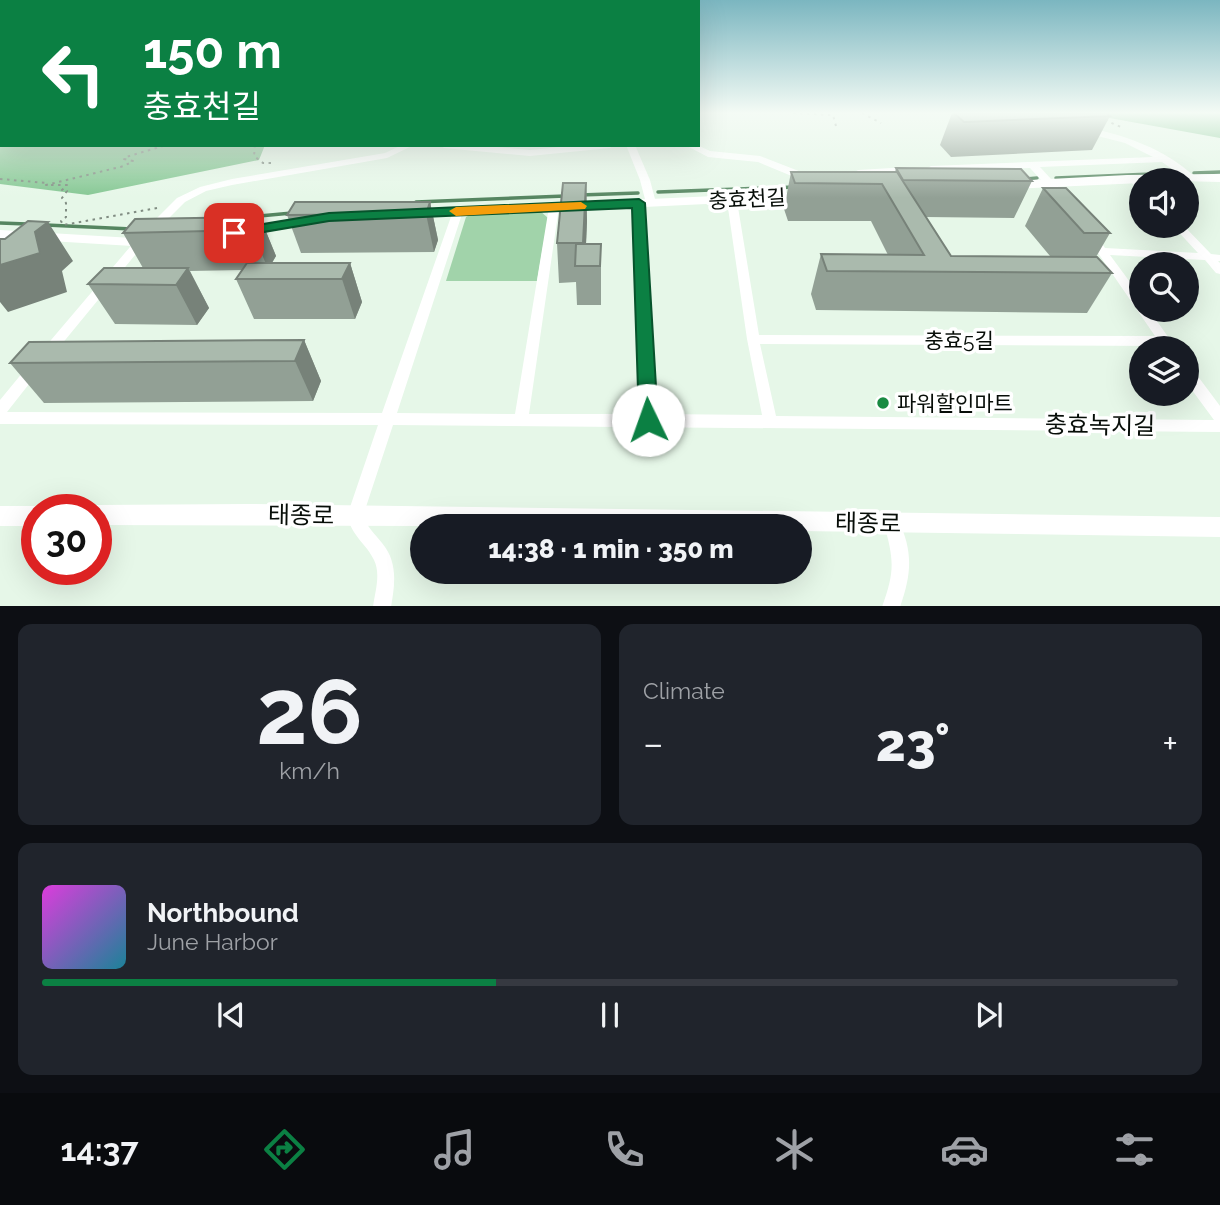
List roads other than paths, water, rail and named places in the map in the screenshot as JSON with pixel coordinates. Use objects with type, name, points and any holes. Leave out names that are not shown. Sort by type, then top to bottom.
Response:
[{"type":"street","points":[[1132,141],[1177,168]]},
{"type":"street","points":[[0,410],[140,243],[180,201],[203,189],[376,157],[404,147]]},
{"type":"street","points":[[465,147],[530,153],[590,147]]},
{"type":"street","points":[[631,147],[645,180],[648,420]]},
{"type":"street","points":[[694,147],[708,154],[760,159],[799,176],[812,175]]},
{"type":"street","points":[[853,173],[1165,159]]},
{"type":"street","points":[[1032,164],[1051,182],[1066,202]]},
{"type":"street","points":[[1199,178],[1219,179]]},
{"type":"street","points":[[996,186],[1051,182],[1129,183]]},
{"type":"street","name":"충효천길","points":[[393,214],[816,196]]},
{"type":"street","points":[[732,201],[753,339],[770,421]]},
{"type":"street","points":[[521,420],[554,207]]},
{"type":"street","points":[[382,606],[387,578],[381,554],[359,531],[355,516],[458,211]]},
{"type":"street","points":[[237,232],[329,217]]},
{"type":"street","name":"충효5길","points":[[1088,232],[1129,289]]},
{"type":"street","points":[[0,234],[140,243],[163,241]]},
{"type":"street","points":[[1192,238],[1214,258],[1220,270]]},
{"type":"street","points":[[1102,251],[1214,258]]},
{"type":"street","name":"충효5길","points":[[753,339],[1129,344]]},
{"type":"street","points":[[1199,389],[1220,417]]},
{"type":"street","name":"충효녹지길","points":[[0,418],[648,420],[1220,426]]},
{"type":"street","name":"태종로","points":[[112,515],[1220,527]]},
{"type":"street","points":[[891,606],[903,573],[903,560],[892,524]]},
{"type":"waterway","points":[[1199,173],[1220,172]]},
{"type":"waterway","points":[[1056,178],[1129,175]]},
{"type":"waterway","points":[[1026,179],[1037,178]]},
{"type":"waterway","points":[[658,192],[794,187]]},
{"type":"waterway","points":[[580,195],[638,193]]},
{"type":"waterway","points":[[416,202],[565,196]]},
{"type":"waterway","points":[[238,218],[292,213]]},
{"type":"waterway","points":[[0,223],[27,224]]},
{"type":"waterway","points":[[46,225],[132,229]]},
{"type":"place","name":"파워할인마트","points":[[883,403]]}]
